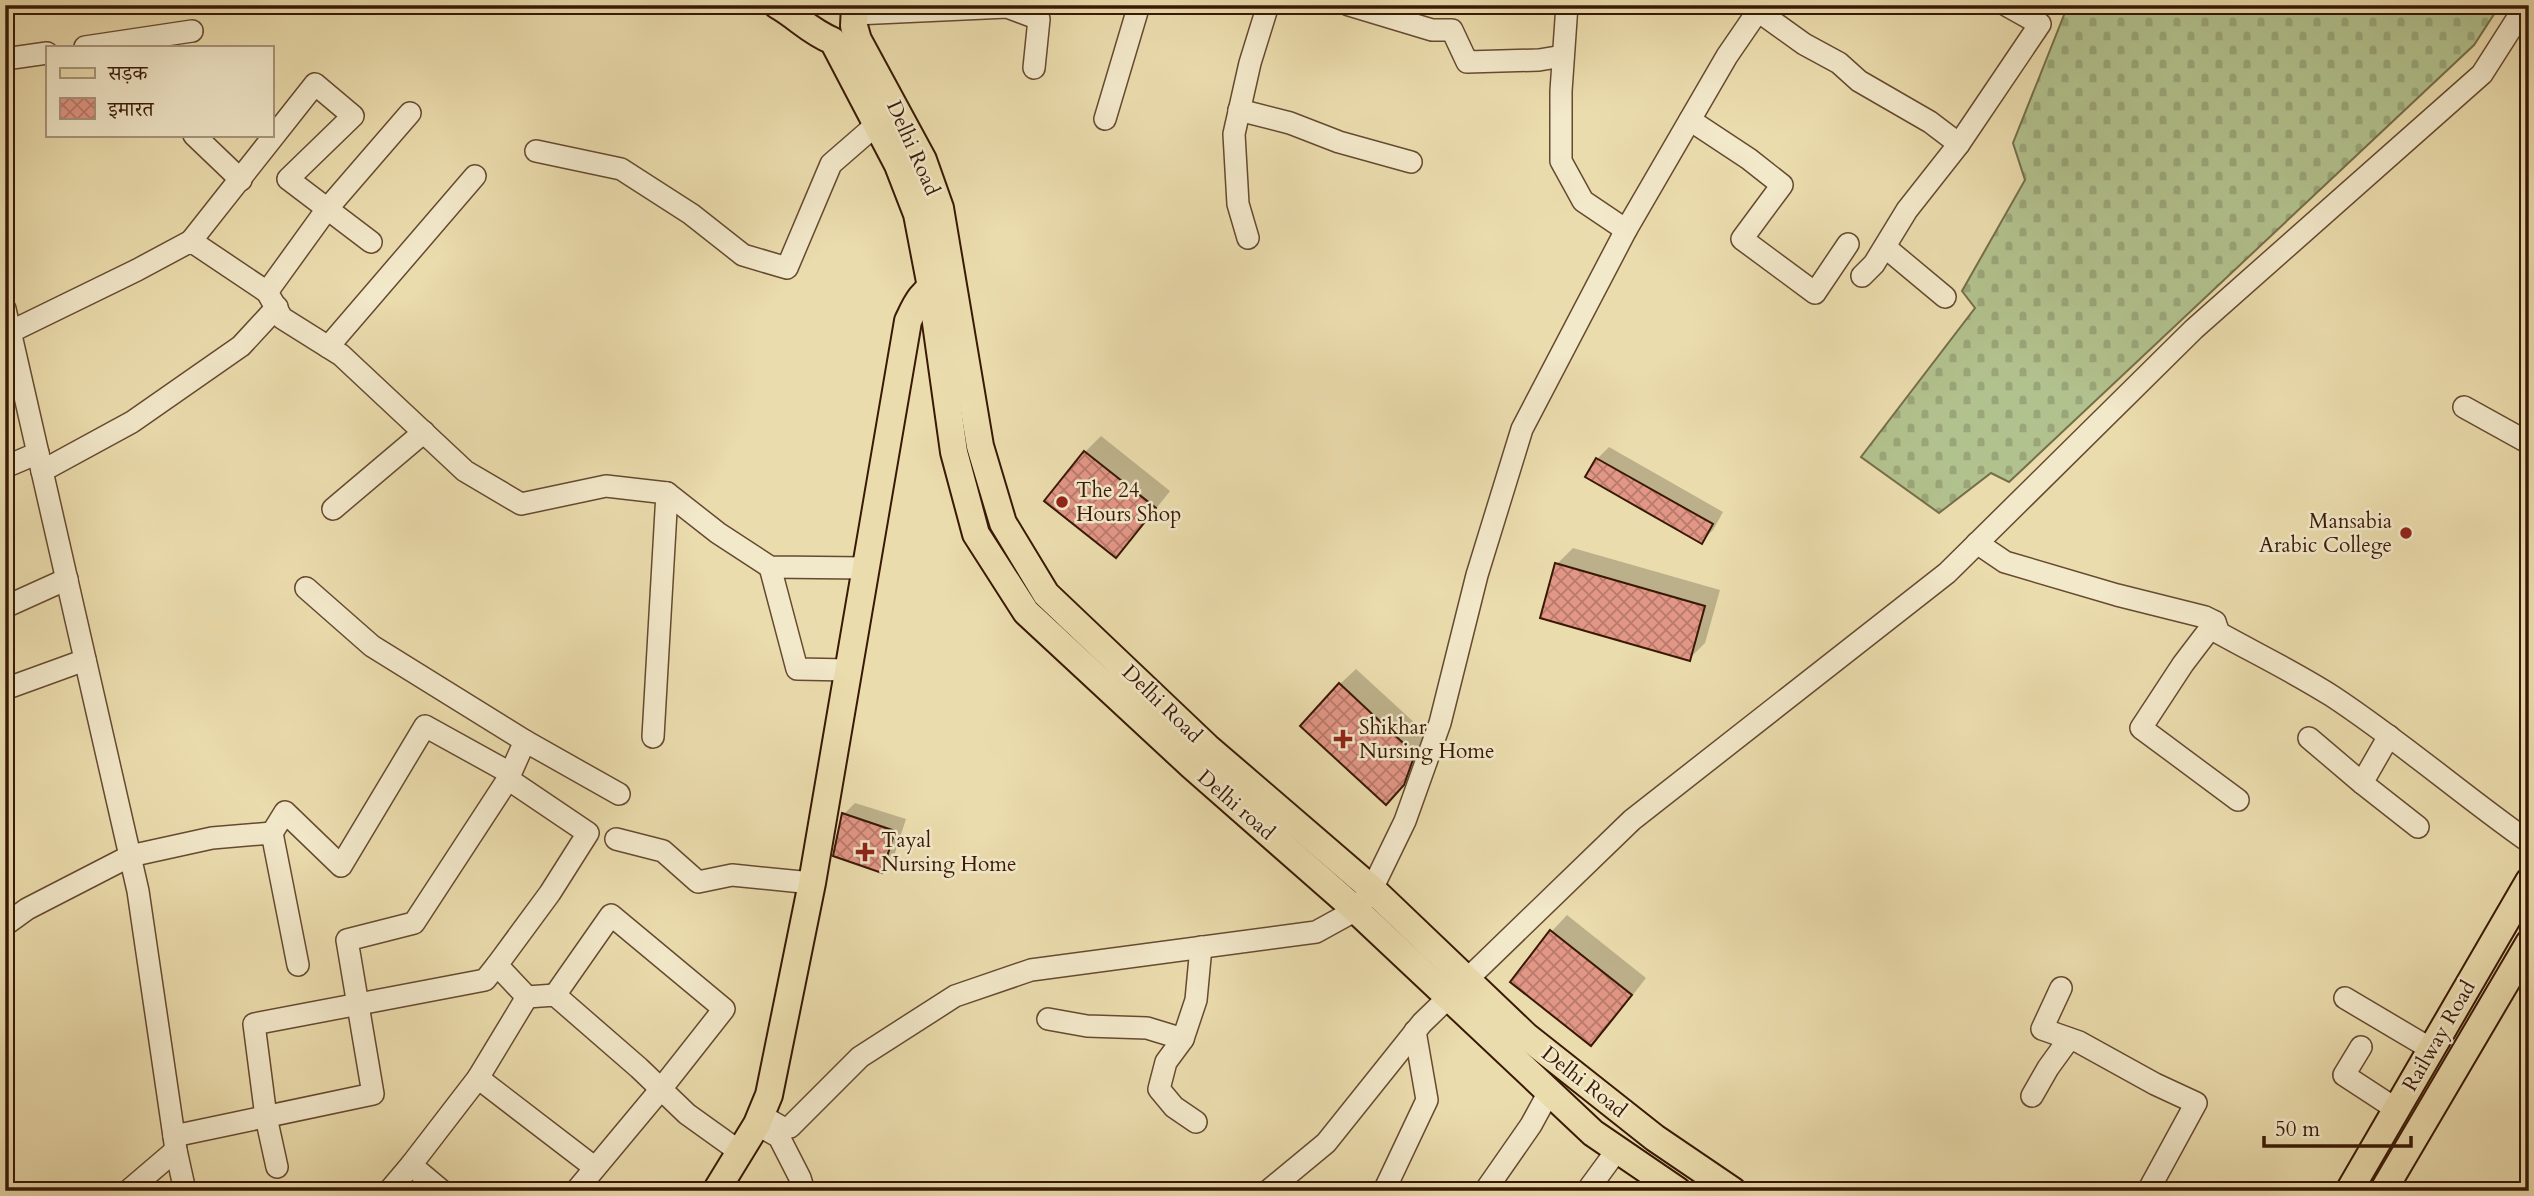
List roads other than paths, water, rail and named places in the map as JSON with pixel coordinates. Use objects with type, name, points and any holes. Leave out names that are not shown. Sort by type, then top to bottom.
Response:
[{"type":"main road","name":"Delhi Road","points":[[788,8],[800,23],[833,41],[898,165],[942,285]]},
{"type":"main road","name":"Delhi Road","points":[[856,20],[923,160],[940,208],[942,285],[949,334],[1003,523],[1046,594],[1457,988],[1526,1037],[1655,1138],[1733,1191]]},
{"type":"main road","points":[[716,1191],[740,1153],[769,1095],[813,883],[908,321],[918,300],[942,285]]},
{"type":"main road","points":[[901,358],[949,334]]},
{"type":"main road","name":"Railway Road","points":[[2349,1191],[2529,881]]},
{"type":"main road","points":[[2383,1191],[2529,943]]},
{"type":"main road","name":"Delhi road","points":[[1457,988],[1549,1092],[1593,1133],[1678,1191]]},
{"type":"street","points":[[1105,119],[1139,5]]},
{"type":"street","points":[[1248,238],[1238,204],[1234,134],[1250,63],[1268,5]]},
{"type":"street","points":[[1349,5],[1432,30],[1452,30],[1467,62],[1563,57]]},
{"type":"street","points":[[1567,5],[1561,160],[1583,201],[1626,230]]},
{"type":"street","points":[[1862,276],[1874,264],[1907,210],[1959,144],[2040,24],[2006,5]]},
{"type":"street","points":[[1268,1191],[1326,1143],[1415,1031],[1632,820],[1947,573],[2194,329],[2482,74],[2526,5]]},
{"type":"street","points":[[856,20],[1007,7],[1038,19],[1034,68]]},
{"type":"street","points":[[758,1120],[783,1128],[790,1127],[860,1057],[955,996],[1031,970],[1316,932],[1364,899],[1405,821],[1440,723],[1477,575],[1522,429],[1626,230],[1727,56],[1760,8],[1804,44],[1839,63],[1859,81],[1930,122],[1959,144]]},
{"type":"street","points":[[92,46],[192,31]]},
{"type":"street","points":[[5,59],[46,53]]},
{"type":"street","points":[[10,331],[137,271],[191,241],[315,84],[353,116],[288,179],[372,242]]},
{"type":"street","points":[[1239,110],[1290,123],[1339,142],[1411,162]]},
{"type":"street","points":[[5,467],[40,462],[132,422],[241,346],[327,209],[410,113]]},
{"type":"street","points":[[1690,120],[1749,159],[1782,185],[1742,239],[1815,293],[1848,244]]},
{"type":"street","points":[[536,151],[621,169],[691,214],[743,256],[787,268],[831,164],[877,124]]},
{"type":"street","points":[[195,136],[241,180]]},
{"type":"street","points":[[328,346],[475,176]]},
{"type":"street","points":[[191,241],[272,300],[282,318],[341,355],[465,471],[522,504],[606,486],[667,493],[718,533],[770,566],[866,568]]},
{"type":"street","points":[[1885,247],[1945,297]]},
{"type":"street","points":[[5,309],[10,331],[12,370],[40,462],[138,891],[175,1143],[185,1191]]},
{"type":"street","points":[[2464,407],[2529,443]]},
{"type":"street","points":[[332,509],[424,432]]},
{"type":"street","points":[[653,737],[667,493]]},
{"type":"street","points":[[1977,543],[2005,562],[2215,622],[2219,633],[2331,695],[2433,767],[2487,813],[2525,839],[2529,838]]},
{"type":"street","points":[[770,566],[797,669],[849,670]]},
{"type":"street","points":[[5,607],[67,579]]},
{"type":"street","points":[[306,588],[372,646],[525,741],[619,794]]},
{"type":"street","points":[[2215,622],[2183,664],[2141,728],[2238,800]]},
{"type":"street","points":[[5,689],[85,660]]},
{"type":"street","points":[[277,1167],[266,1117],[254,1024],[485,980],[550,893],[588,833],[509,776],[425,726],[341,866],[285,812],[272,833],[298,965]]},
{"type":"street","points":[[2362,783],[2389,736]]},
{"type":"street","points":[[2309,738],[2418,827]]},
{"type":"street","points":[[128,1191],[175,1143],[266,1117],[373,1094],[347,940],[414,923],[509,776],[525,741]]},
{"type":"street","points":[[5,925],[27,909],[130,856],[212,838],[272,833]]},
{"type":"street","points":[[616,839],[663,850],[698,882],[732,875],[813,883]]},
{"type":"street","points":[[555,995],[611,915],[723,1009],[576,1191]]},
{"type":"street","points":[[1196,1122],[1174,1107],[1159,1089],[1166,1062],[1183,1039],[1196,1000],[1201,947]]},
{"type":"street","points":[[497,965],[527,997]]},
{"type":"street","points":[[2061,988],[2042,1029],[2069,1039],[2196,1103],[2148,1191]]},
{"type":"street","points":[[527,997],[555,995],[687,1114],[740,1153]]},
{"type":"street","points":[[388,1191],[478,1078],[527,997]]},
{"type":"street","points":[[2345,998],[2431,1049]]},
{"type":"street","points":[[1048,1018],[1087,1026],[1147,1028],[1183,1039]]},
{"type":"street","points":[[1384,1191],[1427,1100],[1415,1031]]},
{"type":"street","points":[[2032,1096],[2069,1039]]},
{"type":"street","points":[[2361,1046],[2344,1075],[2396,1109]]},
{"type":"street","points":[[478,1078],[594,1167]]},
{"type":"street","points":[[1485,1191],[1531,1125],[1549,1092]]},
{"type":"street","points":[[758,1120],[779,1137],[804,1191]]},
{"type":"street","points":[[1587,1191],[1617,1150]]},
{"type":"street","points":[[411,1165],[442,1191]]},
{"type":"place","name":"The 24 Hours Shop","points":[[1062,502]]},
{"type":"place","name":"Mansabia Arabic College","points":[[2406,533]]},
{"type":"place","name":"Shikhar Nursing Home","points":[[1343,739]]},
{"type":"place","name":"Tayal Nursing Home","points":[[865,852]]}]
